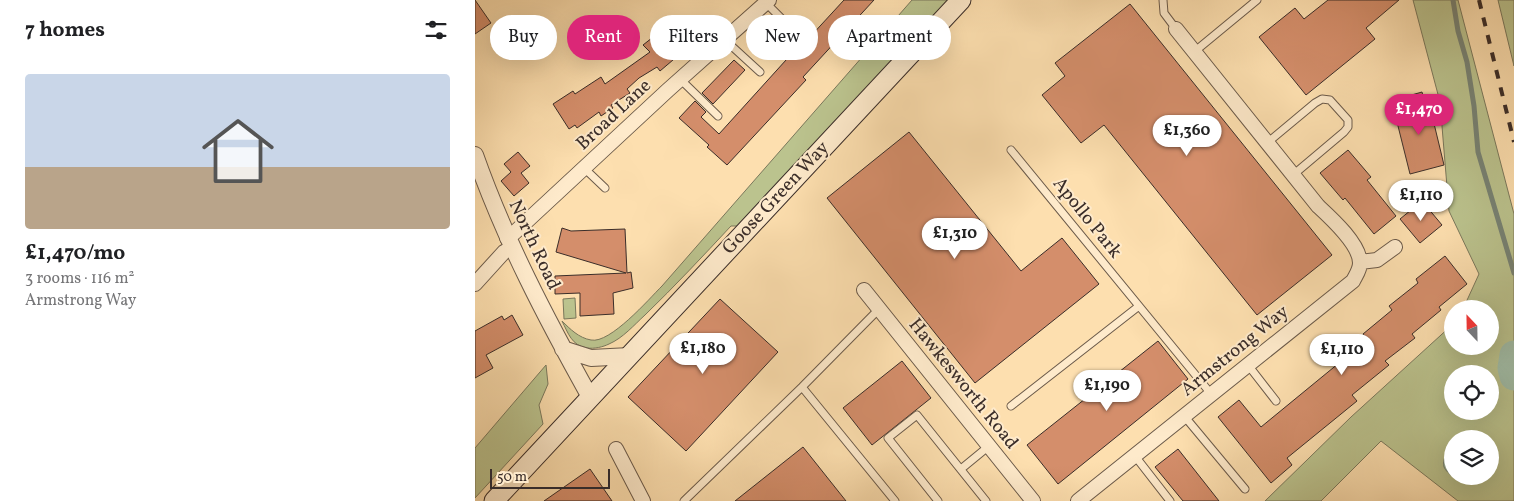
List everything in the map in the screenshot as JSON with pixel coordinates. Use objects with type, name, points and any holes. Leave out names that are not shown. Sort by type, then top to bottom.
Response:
[{"type":"main road","name":"Goose Green Way","points":[[494,501],[961,0]]},
{"type":"street","name":"Broad Lane","points":[[736,30],[767,2]]},
{"type":"street","points":[[1176,29],[1318,206],[1337,225],[1358,254],[1360,262],[1377,260],[1395,247]]},
{"type":"street","name":"Broad Lane","points":[[475,284],[504,252],[514,234],[702,60]]},
{"type":"street","name":"North Road","points":[[475,155],[509,243],[563,349],[590,396]]},
{"type":"street","name":"Armstrong Way","points":[[1078,501],[1353,280],[1358,272],[1360,262]]},
{"type":"street","name":"Hawkesworth Road","points":[[865,290],[1033,501]]},
{"type":"street","points":[[563,349],[591,358],[630,356]]},
{"type":"street","points":[[616,449],[643,501]]},
{"type":"lane","points":[[1163,0],[1164,13],[1176,29]]},
{"type":"lane","points":[[1194,52],[1257,0]]},
{"type":"lane","points":[[767,2],[779,15]]},
{"type":"lane","points":[[736,50],[760,72]]},
{"type":"lane","points":[[680,79],[718,116]]},
{"type":"lane","points":[[1267,143],[1322,99],[1330,100],[1348,120],[1348,126],[1343,132],[1293,175]]},
{"type":"lane","name":"Apollo Park","points":[[1011,150],[1212,395]]},
{"type":"lane","points":[[584,168],[605,188]]},
{"type":"lane","points":[[1011,406],[1139,306]]},
{"type":"lane","points":[[684,501],[802,387],[879,309]]},
{"type":"lane","points":[[1248,365],[1276,400]]},
{"type":"lane","points":[[802,387],[895,501]]},
{"type":"lane","points":[[938,501],[888,438],[917,415],[986,501]]},
{"type":"lane","points":[[1185,416],[1245,489]]},
{"type":"lane","points":[[961,469],[989,446]]},
{"type":"lane","points":[[1135,456],[1170,501]]},
{"type":"green space","points":[[912,0],[949,0],[935,15],[899,15]]},
{"type":"green space","points":[[1413,0],[1458,0],[1514,214],[1514,501],[1458,501],[1381,441],[1321,501],[1265,501],[1351,417],[1444,332],[1444,355],[1499,355],[1499,300],[1467,300],[1479,274],[1449,211],[1440,102]]},
{"type":"green space","points":[[1498,0],[1514,0],[1514,66]]},
{"type":"green space","points":[[860,60],[893,60],[738,226],[731,226],[628,331],[607,345],[598,348],[587,348],[574,342],[562,321],[583,337],[591,340],[599,339],[608,335],[629,319],[662,286]]},
{"type":"green space","points":[[575,298],[576,318],[564,319],[563,299]]},
{"type":"green space","points":[[546,365],[548,384],[539,405],[543,424],[475,498],[475,448]]},
{"type":"building","points":[[475,0],[490,24],[475,34]]},
{"type":"building","points":[[844,0],[874,0],[860,15],[830,15]]},
{"type":"building","points":[[1328,0],[1399,0],[1366,28],[1375,39],[1306,95],[1259,37],[1295,8],[1304,19]]},
{"type":"building","points":[[1130,4],[1332,255],[1257,315],[1104,125],[1081,143],[1042,95],[1065,76],[1055,63]]},
{"type":"building","points":[[828,17],[828,50],[803,77],[806,80],[727,165],[707,147],[709,145],[679,118],[695,101],[706,112],[701,117],[719,134],[786,60],[818,60],[818,28]]},
{"type":"building","points":[[650,40],[650,52],[643,45]]},
{"type":"building","points":[[650,52],[650,60],[673,60],[660,71],[657,67],[639,78],[627,89],[630,93],[611,105],[613,108],[601,116],[599,112],[577,128],[575,125],[569,129],[553,104],[573,91],[575,94],[601,77],[605,84]]},
{"type":"building","points":[[734,60],[745,70],[713,104],[702,93]]},
{"type":"building","points":[[1422,92],[1426,108],[1430,107],[1444,165],[1410,174],[1395,114],[1412,110],[1408,96]]},
{"type":"building","points":[[909,132],[1021,271],[1062,238],[1099,284],[975,383],[827,198]]},
{"type":"building","points":[[1348,150],[1371,177],[1367,180],[1396,216],[1374,234],[1345,198],[1343,200],[1320,173]]},
{"type":"building","points":[[518,152],[530,166],[521,173],[529,183],[514,196],[501,181],[511,172],[504,164]]},
{"type":"building","points":[[1422,201],[1442,225],[1420,243],[1400,219]]},
{"type":"building","points":[[562,228],[571,231],[625,229],[627,273],[631,272],[633,288],[613,293],[614,314],[580,316],[580,293],[555,294],[555,276],[626,273],[556,252]]},
{"type":"building","points":[[1445,256],[1467,284],[1448,300],[1444,300],[1444,303],[1439,307],[1441,310],[1412,334],[1415,338],[1385,361],[1389,365],[1352,395],[1357,401],[1287,458],[1292,465],[1271,483],[1218,417],[1239,400],[1261,427],[1339,363],[1337,361],[1366,338],[1363,334],[1392,310],[1389,306],[1418,283],[1416,279]]},
{"type":"building","points":[[720,299],[778,352],[686,451],[628,397]]},
{"type":"building","points":[[512,315],[523,335],[486,355],[493,368],[475,378],[475,331],[502,316],[504,320]]},
{"type":"building","points":[[1158,341],[1188,379],[1058,484],[1027,445]]},
{"type":"building","points":[[902,361],[931,398],[872,445],[843,408]]},
{"type":"building","points":[[803,447],[846,501],[735,501]]},
{"type":"building","points":[[1178,449],[1219,501],[1183,501],[1155,467]]},
{"type":"building","points":[[590,469],[612,501],[544,501]]},
{"type":"waterway","points":[[1453,0],[1458,31],[1467,62],[1474,106],[1478,152],[1514,273]]},
{"type":"waterway","points":[[1514,355],[1512,368],[1514,376]]},
{"type":"railway","points":[[1479,0],[1514,142]]}]
